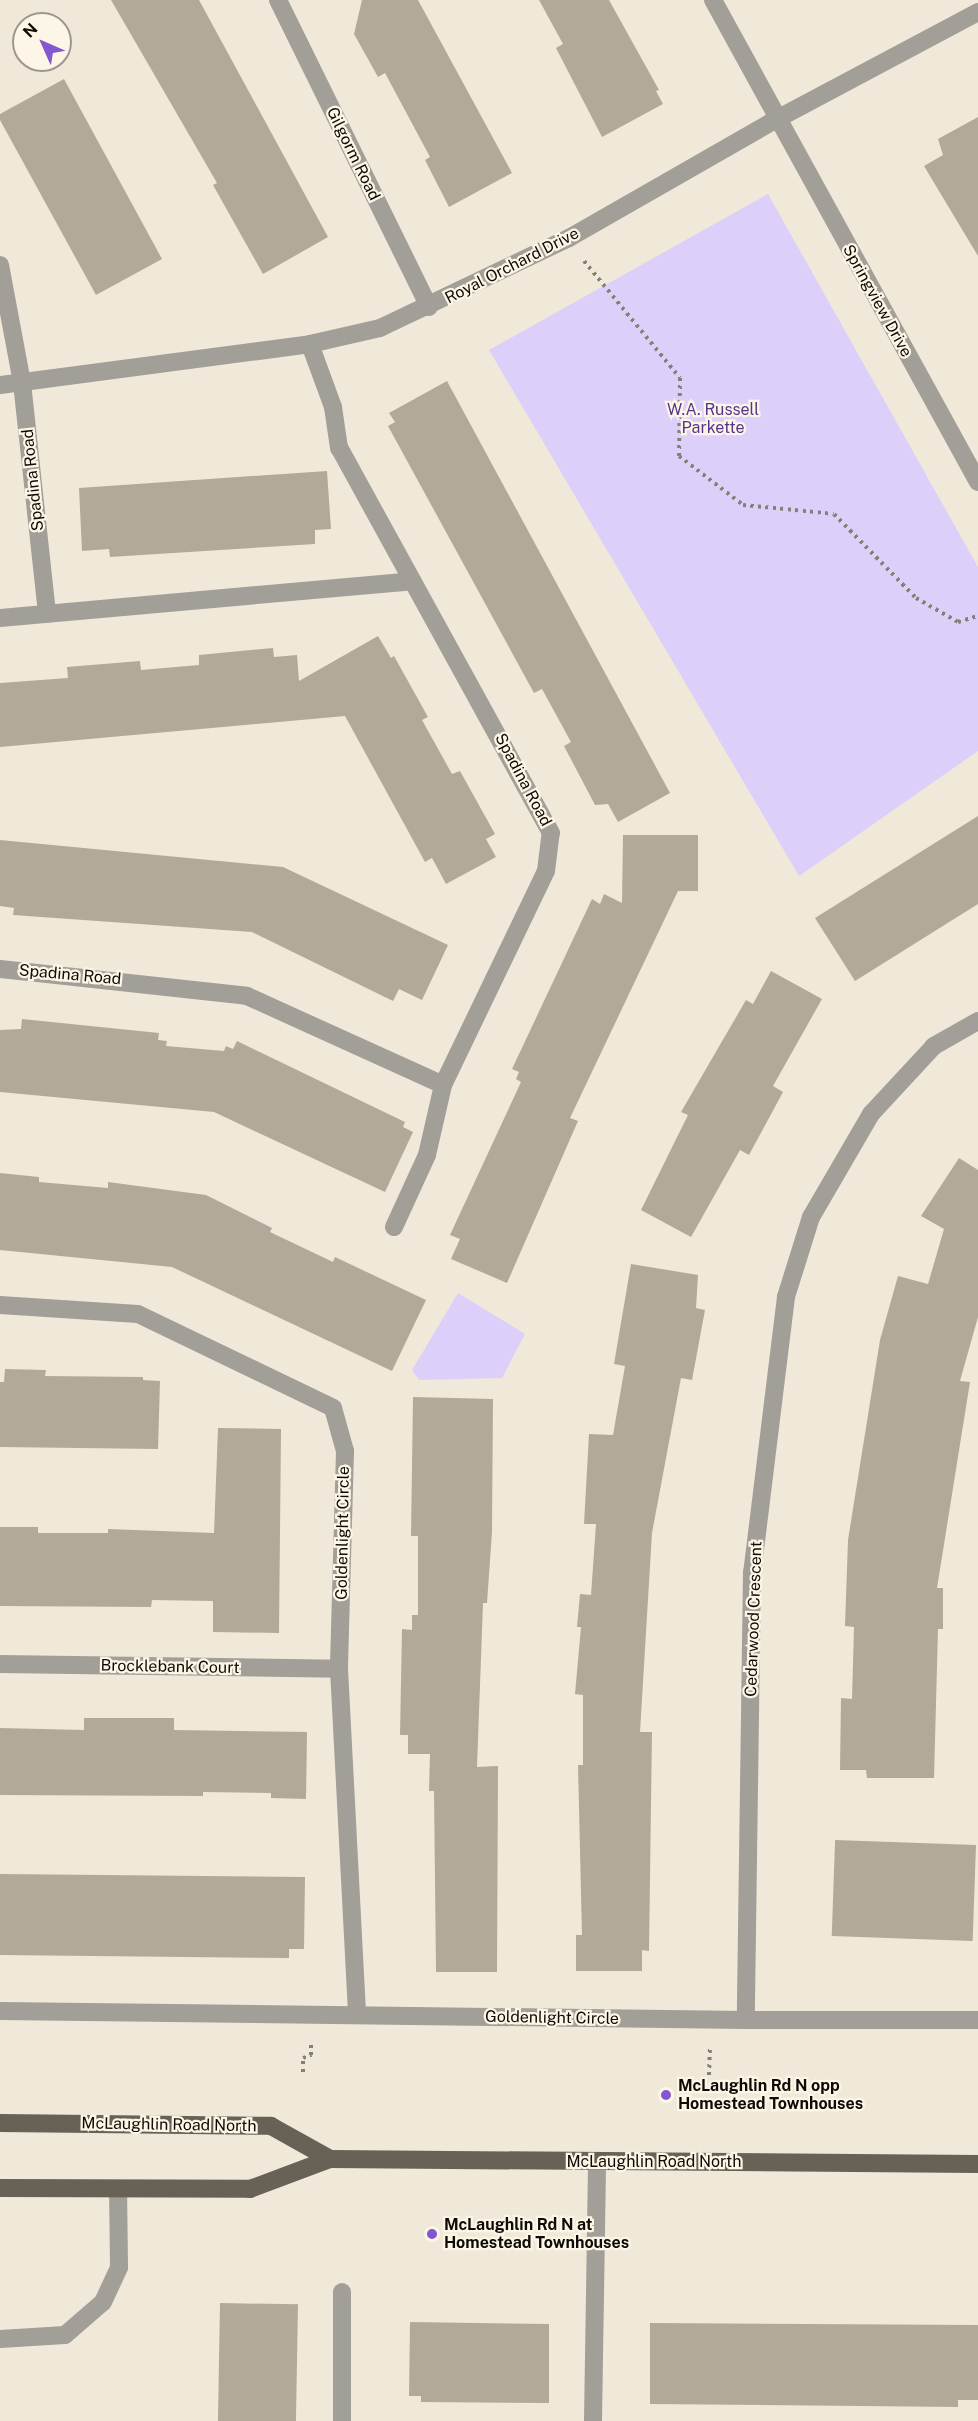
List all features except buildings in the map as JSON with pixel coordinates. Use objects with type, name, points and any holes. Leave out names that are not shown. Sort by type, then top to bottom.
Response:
[{"type":"main road","name":"McLaughlin Road North","points":[[0,2123],[271,2126],[330,2159]]},
{"type":"main road","name":"McLaughlin Road North","points":[[0,2188],[250,2189],[330,2159],[978,2164]]},
{"type":"street","name":"Gilgorm Road","points":[[278,0],[429,307]]},
{"type":"street","name":"Springview Drive","points":[[713,0],[978,482]]},
{"type":"street","name":"Royal Orchard Drive","points":[[0,385],[310,344],[380,328],[429,307],[569,238],[777,119],[978,12]]},
{"type":"street","name":"Spadina Road","points":[[0,265],[22,383],[47,614]]},
{"type":"street","name":"Spadina Road","points":[[310,344],[333,407],[339,448],[547,823],[552,844],[546,872],[443,1085],[427,1155],[394,1227]]},
{"type":"street","points":[[0,618],[412,581]]},
{"type":"street","name":"Spadina Road","points":[[0,969],[247,996],[443,1085]]},
{"type":"street","name":"Cedarwood Crescent","points":[[746,2020],[752,1572],[786,1297],[811,1217],[871,1114],[934,1046],[978,1021]]},
{"type":"street","name":"Goldenlight Circle","points":[[0,1305],[138,1314],[333,1408],[345,1451],[339,1669],[357,2015]]},
{"type":"street","name":"Brocklebank Court","points":[[0,1664],[339,1669]]},
{"type":"street","name":"Goldenlight Circle","points":[[0,2011],[746,2020]]},
{"type":"street","points":[[746,2020],[978,2020]]},
{"type":"street","points":[[593,2421],[597,2162]]},
{"type":"street","points":[[0,2339],[65,2335],[103,2302],[119,2267],[118,2189]]},
{"type":"street","points":[[342,2292],[342,2421]]},
{"type":"path","points":[[569,238],[596,279],[655,344],[680,378],[679,456],[743,505],[834,514],[916,598],[958,622],[978,616]]},
{"type":"green space","name":"W.A. Russell Parkette","points":[[768,194],[978,567],[978,751],[799,876],[489,350]]},
{"type":"green space","points":[[458,1293],[525,1334],[502,1378],[419,1380],[412,1370]]},
{"type":"place","name":"McLaughlin Rd N opp Homestead Townhouses","points":[[666,2095]]},
{"type":"place","name":"McLaughlin Rd N at Homestead Townhouses","points":[[432,2234]]}]
